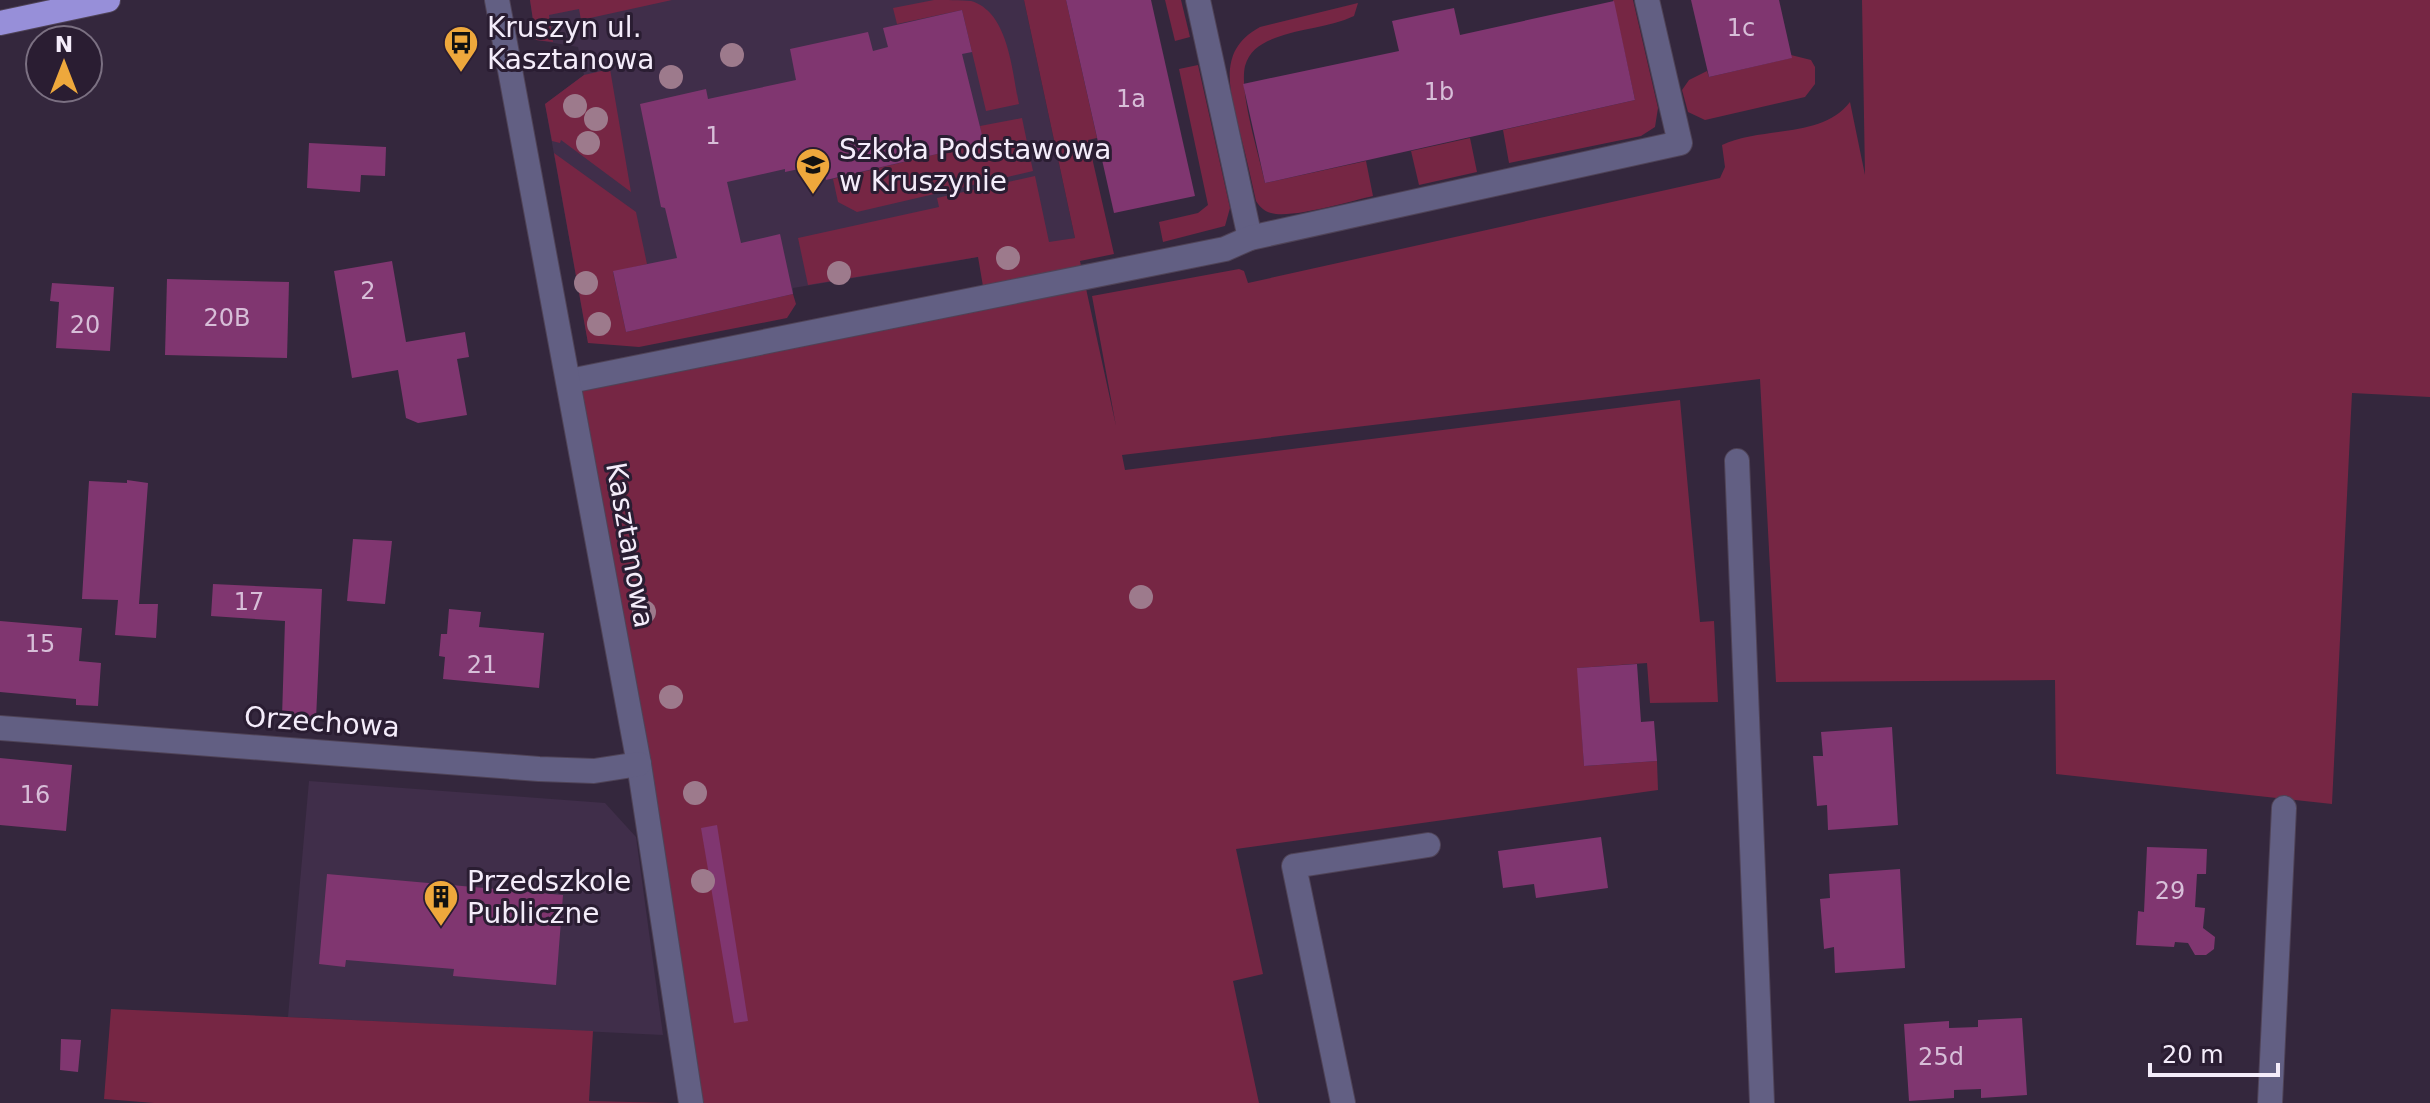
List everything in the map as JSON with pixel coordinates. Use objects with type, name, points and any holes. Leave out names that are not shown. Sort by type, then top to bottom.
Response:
[{"type":"main road","points":[[0,23],[108,0]]},
{"type":"street","name":"Kasztanowa","points":[[497,0],[639,764],[691,1103]]},
{"type":"street","points":[[1198,0],[1250,238]]},
{"type":"street","points":[[570,381],[1225,249],[1250,238],[1680,143],[1647,0]]},
{"type":"street","points":[[1737,461],[1762,1103]]},
{"type":"street","name":"Orzechowa","points":[[0,728],[539,769],[594,771],[639,764]]},
{"type":"street","points":[[2270,1103],[2284,808]]},
{"type":"street","points":[[1343,1103],[1294,866],[1428,845]]},
{"type":"shaded area","name":"Szkoła Podstawowa w Kruszynie","points":[[530,0],[1024,0],[1075,238],[793,288],[793,294],[588,343],[545,104],[584,75],[578,47],[536,40]]},
{"type":"shaded area","points":[[530,0],[672,0],[581,20],[579,9],[549,15],[553,42],[536,40]]},
{"type":"shaded area","points":[[934,0],[971,1],[984,7],[994,17],[1007,45],[1019,104],[986,111],[962,10],[897,24],[893,8]]},
{"type":"shaded area","points":[[1024,0],[1066,0],[1097,138],[1088,140],[1114,254],[1080,261],[1116,426],[1092,296],[1239,269],[1244,271],[1248,283],[1720,178],[1725,167],[1722,145],[1755,135],[1824,122],[1850,102],[1865,175],[1862,0],[2430,0],[2430,397],[2352,393],[2332,804],[2056,774],[2055,680],[1776,682],[1760,379],[1122,455],[1125,470],[1680,400],[1700,622],[1714,621],[1718,702],[1650,703],[1647,663],[1578,668],[1584,766],[1657,761],[1658,790],[1236,849],[1263,974],[1233,981],[1259,1103],[691,1103],[570,381],[985,298],[978,257],[808,285],[798,238],[939,207],[937,198],[1035,176],[1049,242],[1075,238]]},
{"type":"shaded area","points":[[1165,0],[1181,0],[1190,37],[1175,41]]},
{"type":"shaded area","points":[[1613,0],[1633,0],[1658,108],[1655,127],[1641,136],[1509,163],[1503,130],[1635,100]]},
{"type":"shaded area","points":[[1358,3],[1354,16],[1285,35],[1256,48],[1245,66],[1245,92],[1265,183],[1366,161],[1373,196],[1306,212],[1269,212],[1256,201],[1233,103],[1230,74],[1237,48],[1260,27]]},
{"type":"shaded area","points":[[1791,55],[1811,60],[1815,67],[1815,84],[1805,97],[1705,120],[1688,112],[1682,90],[1689,80],[1707,71],[1709,77],[1791,58]]},
{"type":"shaded area","points":[[1198,65],[1230,208],[1225,226],[1163,242],[1159,222],[1198,213],[1208,205],[1179,69]]},
{"type":"shaded area","points":[[610,69],[631,192],[561,140],[560,143],[552,141],[545,104],[584,75]]},
{"type":"shaded area","points":[[1022,118],[1033,171],[857,212],[838,202],[833,179],[983,143],[980,126]]},
{"type":"shaded area","points":[[1470,138],[1477,172],[1419,185],[1411,151]]},
{"type":"shaded area","points":[[554,153],[636,212],[647,264],[613,272],[626,332],[793,294],[796,304],[787,318],[639,347],[588,343]]},
{"type":"shaded area","points":[[309,781],[605,803],[636,837],[663,1035],[288,1017]]},
{"type":"shaded area","points":[[111,1009],[593,1031],[589,1101],[672,1103],[154,1103],[104,1099]]},
{"type":"building","points":[[1066,0],[1151,0],[1195,196],[1114,213]]},
{"type":"building","points":[[1691,0],[1779,0],[1792,58],[1709,77]]},
{"type":"building","points":[[1614,1],[1635,100],[1265,183],[1243,84],[1399,51],[1392,21],[1454,8],[1460,35]]},
{"type":"building","points":[[962,10],[972,52],[962,54],[984,143],[826,180],[822,164],[727,182],[741,243],[780,234],[793,294],[626,332],[613,271],[677,258],[665,208],[661,207],[640,104],[706,89],[708,99],[796,80],[790,49],[868,32],[873,51],[888,47],[883,28]]},
{"type":"building","points":[[309,143],[386,147],[385,176],[361,175],[360,192],[307,188]]},
{"type":"building","points":[[392,261],[406,342],[465,332],[469,357],[457,359],[467,415],[418,423],[406,418],[398,370],[352,378],[334,271]]},
{"type":"building","points":[[167,279],[289,282],[287,358],[165,355]]},
{"type":"building","points":[[52,283],[114,287],[110,351],[56,348],[59,302],[50,301]]},
{"type":"building","points":[[127,480],[148,483],[139,604],[158,604],[156,638],[115,635],[118,600],[82,599],[89,481],[127,483]]},
{"type":"building","points":[[353,539],[392,541],[385,604],[347,601]]},
{"type":"building","points":[[213,584],[322,589],[316,719],[282,717],[285,621],[211,616]]},
{"type":"building","points":[[449,609],[481,612],[479,627],[544,633],[539,688],[443,679],[445,657],[439,656],[441,634],[447,634]]},
{"type":"building","points":[[0,621],[82,628],[79,661],[101,663],[98,706],[76,705],[76,699],[0,692]]},
{"type":"building","points":[[1637,664],[1641,722],[1654,721],[1657,761],[1584,766],[1577,668]]},
{"type":"building","points":[[1892,727],[1898,825],[1828,830],[1827,805],[1817,806],[1813,756],[1823,756],[1821,732]]},
{"type":"building","points":[[0,758],[72,765],[66,831],[0,825]]},
{"type":"building","points":[[717,825],[748,1021],[734,1023],[701,828]]},
{"type":"building","points":[[1601,837],[1608,888],[1536,898],[1534,884],[1503,888],[1498,851]]},
{"type":"building","points":[[2147,847],[2207,849],[2206,874],[2197,874],[2195,907],[2205,908],[2203,928],[2215,937],[2214,949],[2206,955],[2195,955],[2188,943],[2175,942],[2174,947],[2136,945],[2138,911],[2144,912]]},
{"type":"building","points":[[1900,869],[1905,968],[1835,973],[1834,947],[1824,949],[1820,899],[1830,898],[1829,874]]},
{"type":"building","name":"Przedszkole Publiczne","points":[[327,874],[563,895],[556,985],[453,976],[454,969],[346,960],[345,967],[319,964]]},
{"type":"building","points":[[2022,1018],[2027,1095],[1981,1098],[1981,1089],[1954,1090],[1954,1098],[1909,1101],[1904,1024],[1949,1021],[1949,1028],[1978,1027],[1978,1020]]},
{"type":"building","points":[[61,1039],[81,1040],[78,1072],[60,1070]]},
{"type":"place","name":"Kruszyn ul. Kasztanowa","points":[[461,74]]},
{"type":"place","name":"Szkoła Podstawowa w Kruszynie","points":[[813,196]]},
{"type":"place","name":"Przedszkole Publiczne","points":[[441,928]]}]
